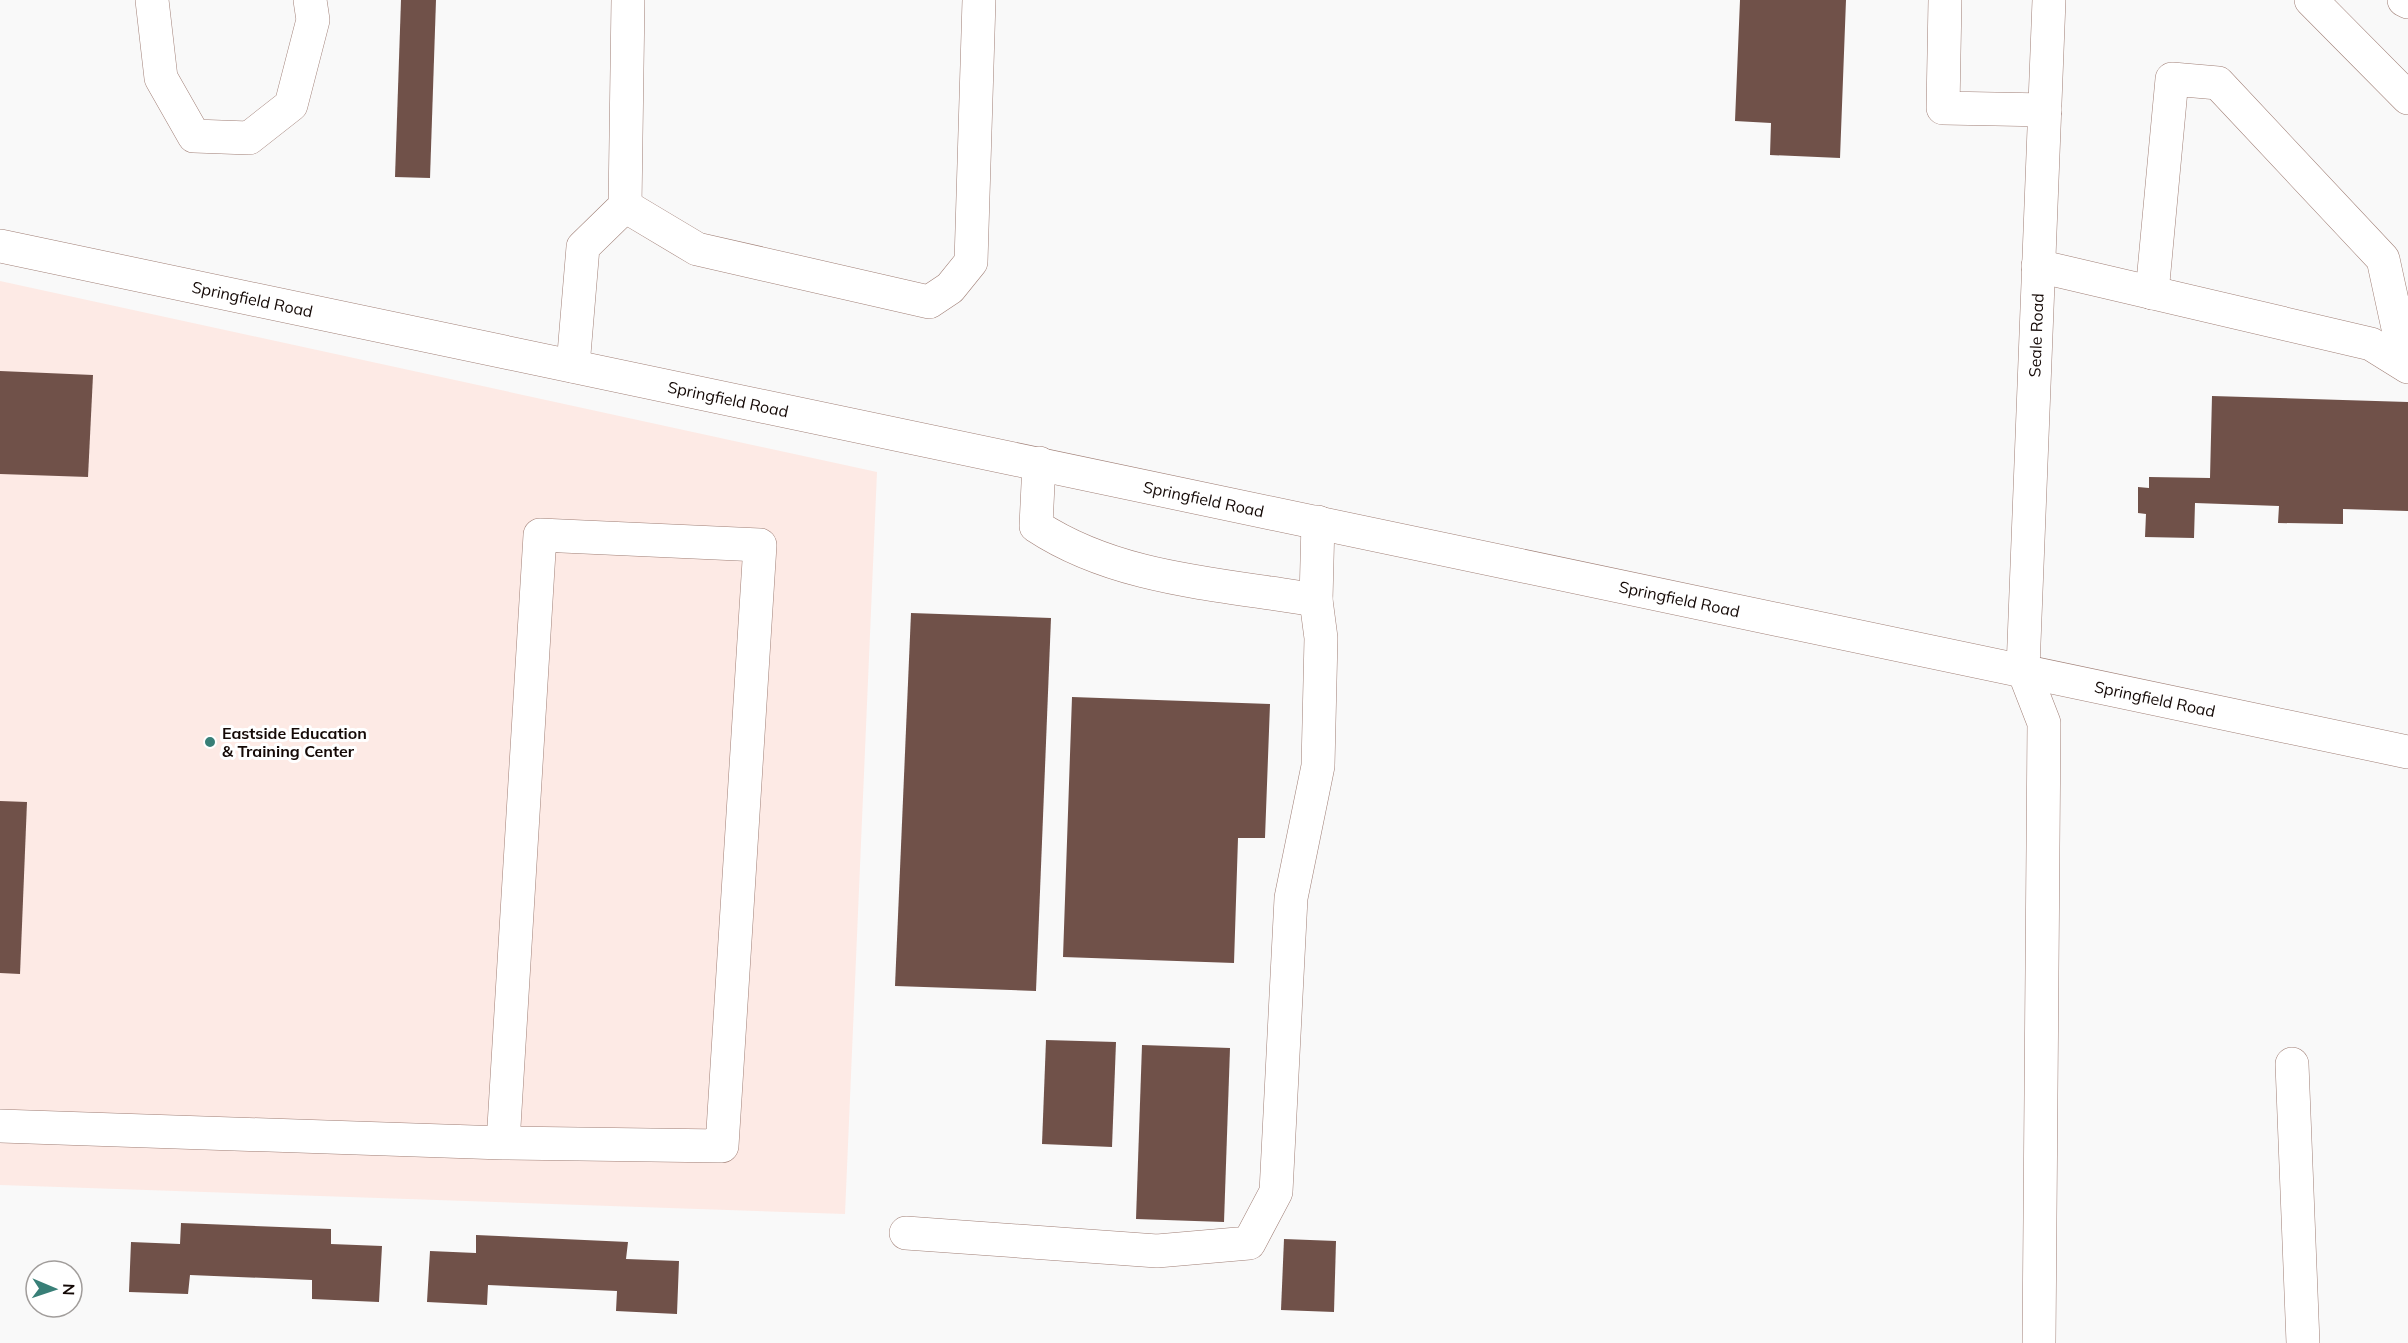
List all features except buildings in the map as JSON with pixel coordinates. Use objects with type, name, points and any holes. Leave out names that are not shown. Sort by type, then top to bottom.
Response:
[{"type":"street","points":[[152,0],[161,78],[194,136],[249,138],[291,105],[313,20],[310,0]]},
{"type":"street","points":[[573,366],[583,247],[625,206],[628,0]]},
{"type":"street","points":[[625,206],[697,249],[930,302],[950,288],[971,262],[980,0]]},
{"type":"street","points":[[1945,0],[1943,108],[2045,110]]},
{"type":"street","name":"Seale Road","points":[[2023,669],[2049,0]]},
{"type":"street","points":[[2311,0],[2408,98]]},
{"type":"street","points":[[2152,293],[2172,79],[2218,83],[2383,259],[2407,366]]},
{"type":"street","name":"Springfield Road","points":[[0,246],[2023,669],[2408,752]]},
{"type":"street","points":[[2038,266],[2371,345],[2407,366]]},
{"type":"street","points":[[1039,464],[1036,526],[1064,544],[1128,569],[1316,600]]},
{"type":"street","points":[[906,1233],[1157,1251],[1249,1243],[1276,1192],[1291,898],[1318,766],[1321,638],[1316,600],[1318,522]]},
{"type":"street","points":[[0,1126],[503,1143],[722,1146],[760,545],[540,535],[503,1143]]},
{"type":"street","points":[[2023,669],[2044,723],[2039,1343]]},
{"type":"street","points":[[2292,1064],[2303,1343]]},
{"type":"shaded area","points":[[0,281],[877,472],[845,1214],[0,1185]]},
{"type":"place","name":"Eastside Education & Training Center","points":[[210,742]]}]
